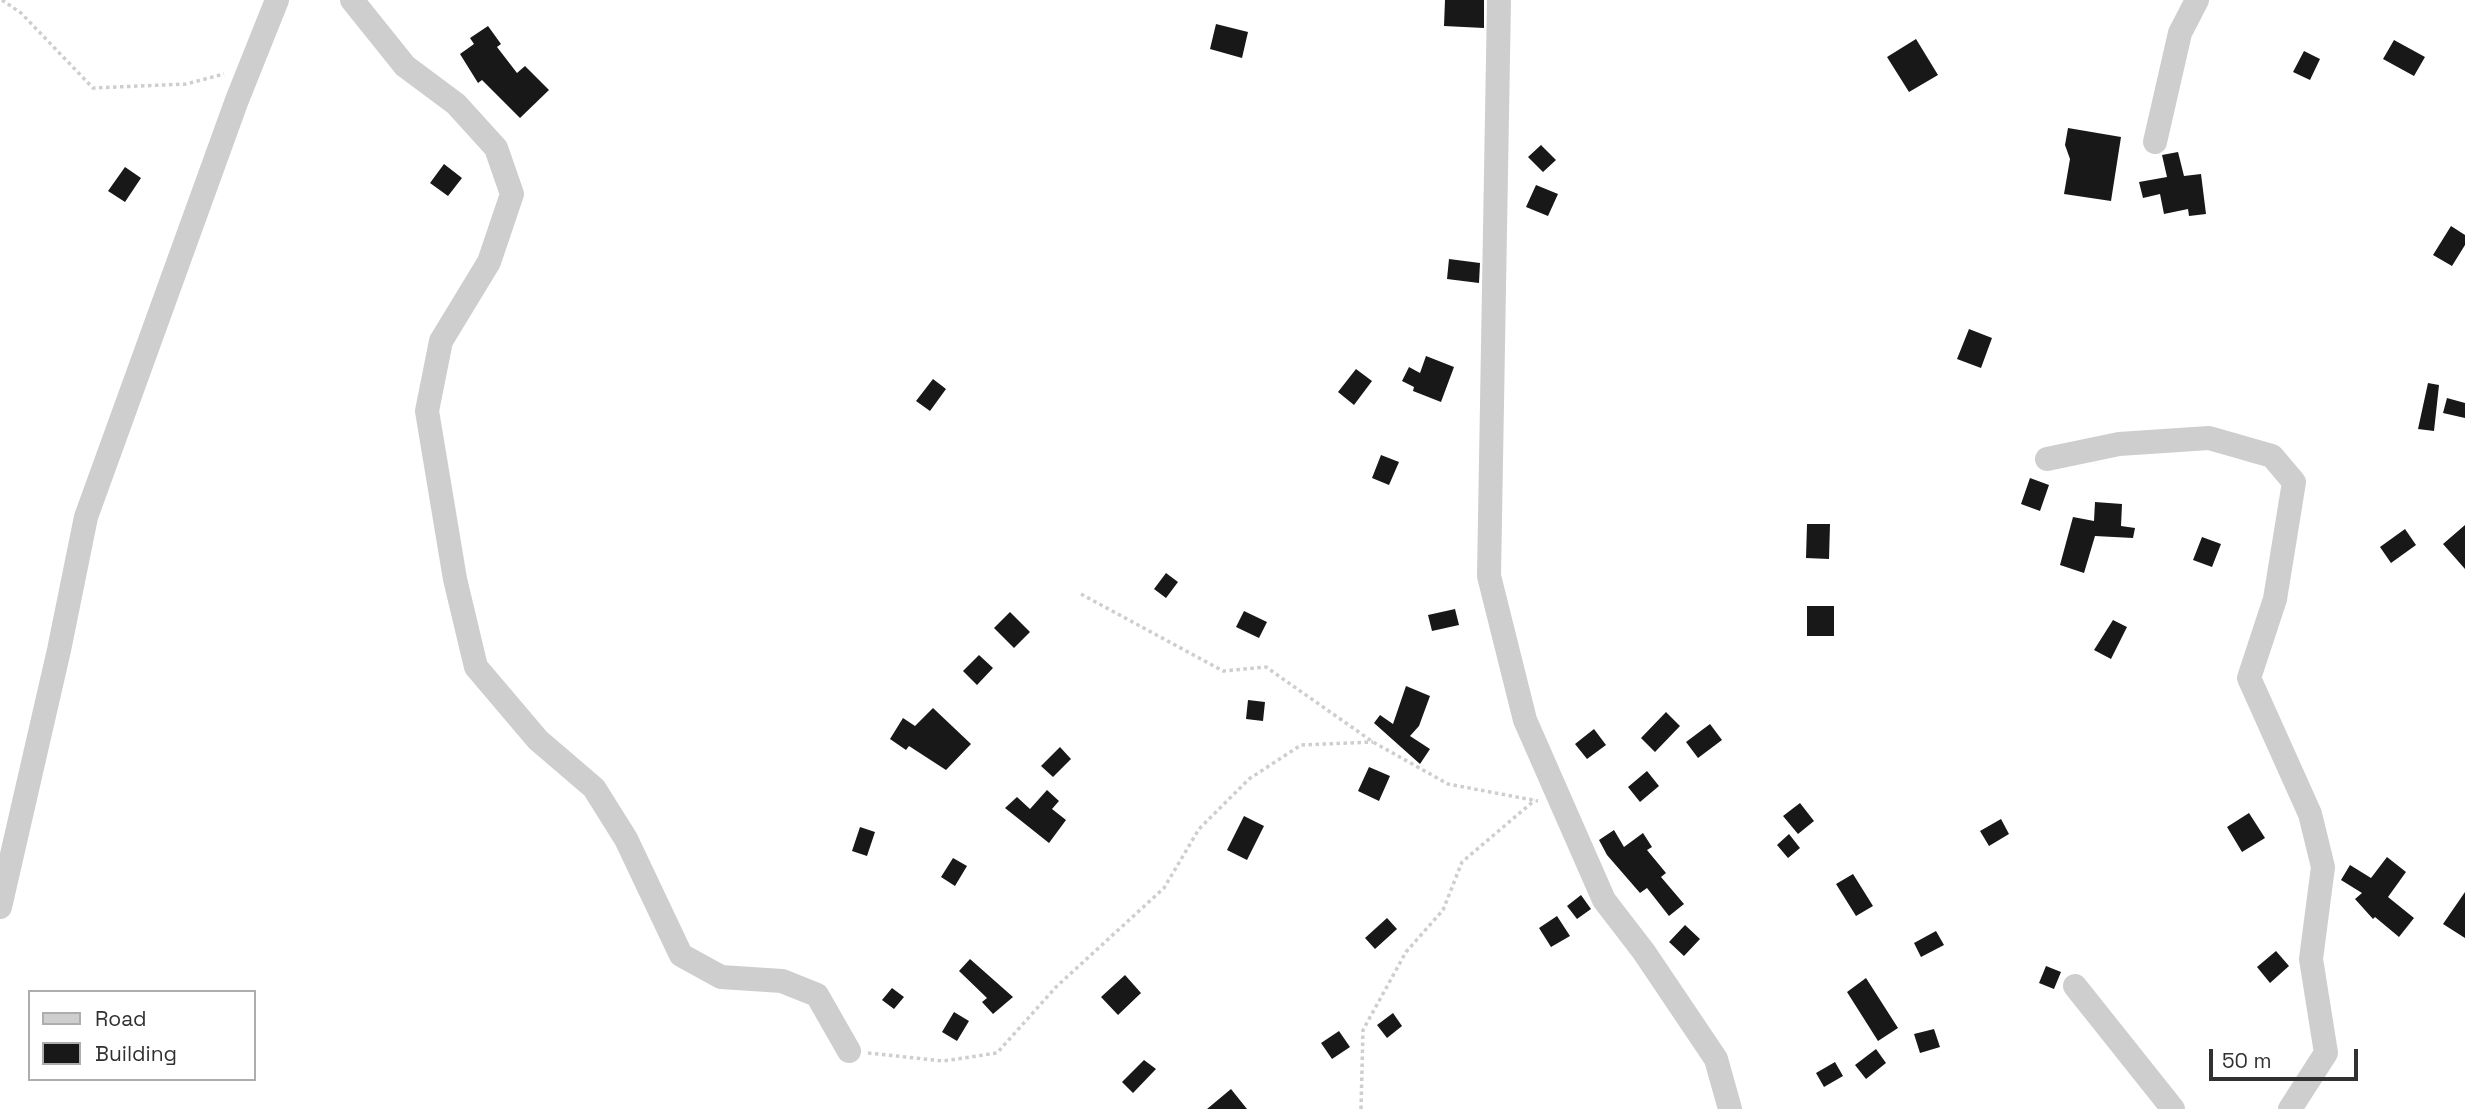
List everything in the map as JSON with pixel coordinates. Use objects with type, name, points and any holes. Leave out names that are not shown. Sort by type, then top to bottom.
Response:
[{"type":"street","points":[[0,907],[86,517],[250,67],[277,0]]},
{"type":"street","points":[[352,0],[405,66],[456,104],[495,148],[512,194],[489,262],[442,341],[427,411],[455,579],[476,667],[538,740],[594,788],[632,850],[681,955],[721,977],[782,981],[817,995],[849,1051]]},
{"type":"street","points":[[1499,0],[1489,576],[1525,720],[1604,900],[1644,952],[1748,1109]]},
{"type":"street","points":[[2155,142],[2180,33],[2197,0]]},
{"type":"street","points":[[2047,458],[2119,444],[2209,438],[2272,456],[2294,482],[2275,599],[2249,678],[2310,814],[2323,867],[2311,959],[2326,1052],[2290,1109]]},
{"type":"street","points":[[2075,986],[2173,1109]]},
{"type":"street","points":[[1716,1059],[1730,1109]]},
{"type":"path","points":[[2,0],[21,13],[93,88],[186,84],[250,67]]},
{"type":"path","points":[[1081,594],[1223,671],[1266,667],[1373,742],[1448,784],[1564,806]]},
{"type":"path","points":[[849,1051],[943,1061],[997,1053],[1056,987],[1164,888],[1199,829],[1249,779],[1301,745],[1373,742]]},
{"type":"path","points":[[1361,1109],[1363,1030],[1406,951],[1443,910],[1462,862],[1535,800]]},
{"type":"building","points":[[1445,0],[1484,0],[1484,28],[1444,26]]},
{"type":"building","points":[[1216,24],[1248,32],[1242,58],[1210,49]]},
{"type":"building","points":[[488,26],[501,44],[497,47],[517,73],[525,66],[549,90],[520,118],[482,80],[478,83],[460,54],[474,44],[470,38]]},
{"type":"building","points":[[1916,39],[1938,75],[1909,92],[1887,57]]},
{"type":"building","points":[[2394,40],[2425,57],[2414,76],[2383,59]]},
{"type":"building","points":[[2304,51],[2320,59],[2310,80],[2293,72]]},
{"type":"building","points":[[2068,128],[2121,137],[2111,201],[2064,194],[2070,159],[2065,145]]},
{"type":"building","points":[[1541,145],[1556,160],[1543,172],[1528,157]]},
{"type":"building","points":[[2178,152],[2184,176],[2201,174],[2206,214],[2189,216],[2188,209],[2164,214],[2160,194],[2143,198],[2139,182],[2167,177],[2162,155]]},
{"type":"building","points":[[444,164],[462,178],[448,196],[430,183]]},
{"type":"building","points":[[125,167],[141,178],[125,202],[108,191]]},
{"type":"building","points":[[1536,185],[1558,194],[1548,216],[1526,207]]},
{"type":"building","points":[[2451,226],[2465,235],[2465,245],[2452,266],[2433,255]]},
{"type":"building","points":[[1449,259],[1480,263],[1479,283],[1447,279]]},
{"type":"building","points":[[1969,329],[1992,338],[1981,368],[1957,359]]},
{"type":"building","points":[[1426,356],[1454,367],[1441,402],[1413,391],[1414,387],[1402,381],[1409,367],[1420,373]]},
{"type":"building","points":[[1356,369],[1372,381],[1354,405],[1338,392]]},
{"type":"building","points":[[933,379],[946,389],[930,411],[916,401]]},
{"type":"building","points":[[2428,383],[2439,385],[2434,431],[2418,429]]},
{"type":"building","points":[[2447,398],[2465,403],[2465,418],[2443,413]]},
{"type":"building","points":[[1381,455],[1399,462],[1389,485],[1372,478]]},
{"type":"building","points":[[2030,478],[2049,485],[2040,511],[2021,504]]},
{"type":"building","points":[[2095,502],[2122,504],[2121,526],[2135,528],[2133,538],[2095,536],[2084,573],[2060,565],[2073,517],[2094,521]]},
{"type":"building","points":[[1807,524],[1830,524],[1829,559],[1806,558]]},
{"type":"building","points":[[2465,525],[2465,569],[2443,544]]},
{"type":"building","points":[[2405,529],[2416,545],[2391,563],[2380,547]]},
{"type":"building","points":[[2202,537],[2221,544],[2212,567],[2193,560]]},
{"type":"building","points":[[1166,573],[1178,582],[1166,598],[1154,589]]},
{"type":"building","points":[[1807,606],[1834,606],[1834,636],[1807,636]]},
{"type":"building","points":[[1455,609],[1459,625],[1432,631],[1428,615]]},
{"type":"building","points":[[1244,611],[1267,622],[1259,638],[1236,627]]},
{"type":"building","points":[[1010,612],[1030,632],[1014,648],[994,628]]},
{"type":"building","points":[[2113,620],[2127,627],[2111,659],[2094,650]]},
{"type":"building","points":[[979,655],[993,668],[977,685],[963,671]]},
{"type":"building","points":[[1406,686],[1430,696],[1419,726],[1410,736],[1430,749],[1420,764],[1374,723],[1380,715],[1393,724]]},
{"type":"building","points":[[1248,700],[1265,702],[1263,721],[1246,719]]},
{"type":"building","points":[[933,708],[971,744],[946,770],[909,746],[906,750],[890,739],[903,718],[915,726]]},
{"type":"building","points":[[1666,712],[1680,726],[1655,752],[1641,738]]},
{"type":"building","points":[[1710,724],[1722,740],[1698,758],[1686,742]]},
{"type":"building","points":[[1594,729],[1606,745],[1587,759],[1575,744]]},
{"type":"building","points":[[1060,747],[1071,759],[1053,777],[1041,766]]},
{"type":"building","points":[[1369,767],[1390,776],[1379,801],[1358,791]]},
{"type":"building","points":[[1647,771],[1659,786],[1640,802],[1628,787]]},
{"type":"building","points":[[1047,790],[1059,801],[1052,809],[1066,820],[1049,843],[1005,808],[1017,797],[1030,809]]},
{"type":"building","points":[[1800,803],[1814,821],[1798,834],[1783,816]]},
{"type":"building","points":[[2249,813],[2265,838],[2242,852],[2227,827]]},
{"type":"building","points":[[1244,816],[1264,826],[1247,860],[1227,850]]},
{"type":"building","points":[[2001,819],[2009,834],[1989,846],[1980,831]]},
{"type":"building","points":[[860,827],[875,832],[867,856],[852,851]]},
{"type":"building","points":[[1614,830],[1624,847],[1643,833],[1652,847],[1647,850],[1666,873],[1661,877],[1684,904],[1669,916],[1647,888],[1640,893],[1607,855],[1599,840]]},
{"type":"building","points":[[1789,834],[1800,848],[1788,858],[1777,845]]},
{"type":"building","points":[[2387,857],[2406,872],[2388,897],[2414,918],[2399,937],[2375,917],[2373,919],[2355,899],[2362,893],[2341,880],[2350,865],[2371,878]]},
{"type":"building","points":[[953,858],[967,866],[955,886],[941,877]]},
{"type":"building","points":[[1853,874],[1873,906],[1856,916],[1836,884]]},
{"type":"building","points":[[2465,892],[2465,938],[2443,924]]},
{"type":"building","points":[[1581,895],[1591,909],[1577,919],[1567,906]]},
{"type":"building","points":[[1557,916],[1570,936],[1551,947],[1539,928]]},
{"type":"building","points":[[1387,918],[1397,929],[1375,949],[1365,938]]},
{"type":"building","points":[[1685,925],[1700,939],[1684,956],[1669,942]]},
{"type":"building","points":[[1936,931],[1944,945],[1921,957],[1914,943]]},
{"type":"building","points":[[2276,951],[2289,966],[2270,983],[2257,967]]},
{"type":"building","points":[[970,959],[1013,997],[993,1014],[982,1002],[987,998],[959,971]]},
{"type":"building","points":[[2046,966],[2061,972],[2054,989],[2039,983]]},
{"type":"building","points":[[1125,975],[1141,993],[1118,1015],[1101,997]]},
{"type":"building","points":[[1866,978],[1898,1028],[1878,1041],[1847,992]]},
{"type":"building","points":[[892,988],[904,997],[894,1009],[882,1000]]},
{"type":"building","points":[[954,1012],[969,1021],[957,1041],[942,1032]]},
{"type":"building","points":[[1393,1013],[1402,1026],[1387,1038],[1377,1025]]},
{"type":"building","points":[[1934,1029],[1940,1047],[1920,1053],[1914,1034]]},
{"type":"building","points":[[1339,1031],[1350,1047],[1332,1059],[1321,1043]]},
{"type":"building","points":[[1876,1049],[1886,1063],[1866,1079],[1855,1065]]},
{"type":"building","points":[[1144,1060],[1156,1069],[1133,1093],[1122,1082]]},
{"type":"building","points":[[1835,1062],[1843,1076],[1824,1087],[1816,1073]]},
{"type":"building","points":[[1231,1089],[1247,1109],[1207,1109]]}]
